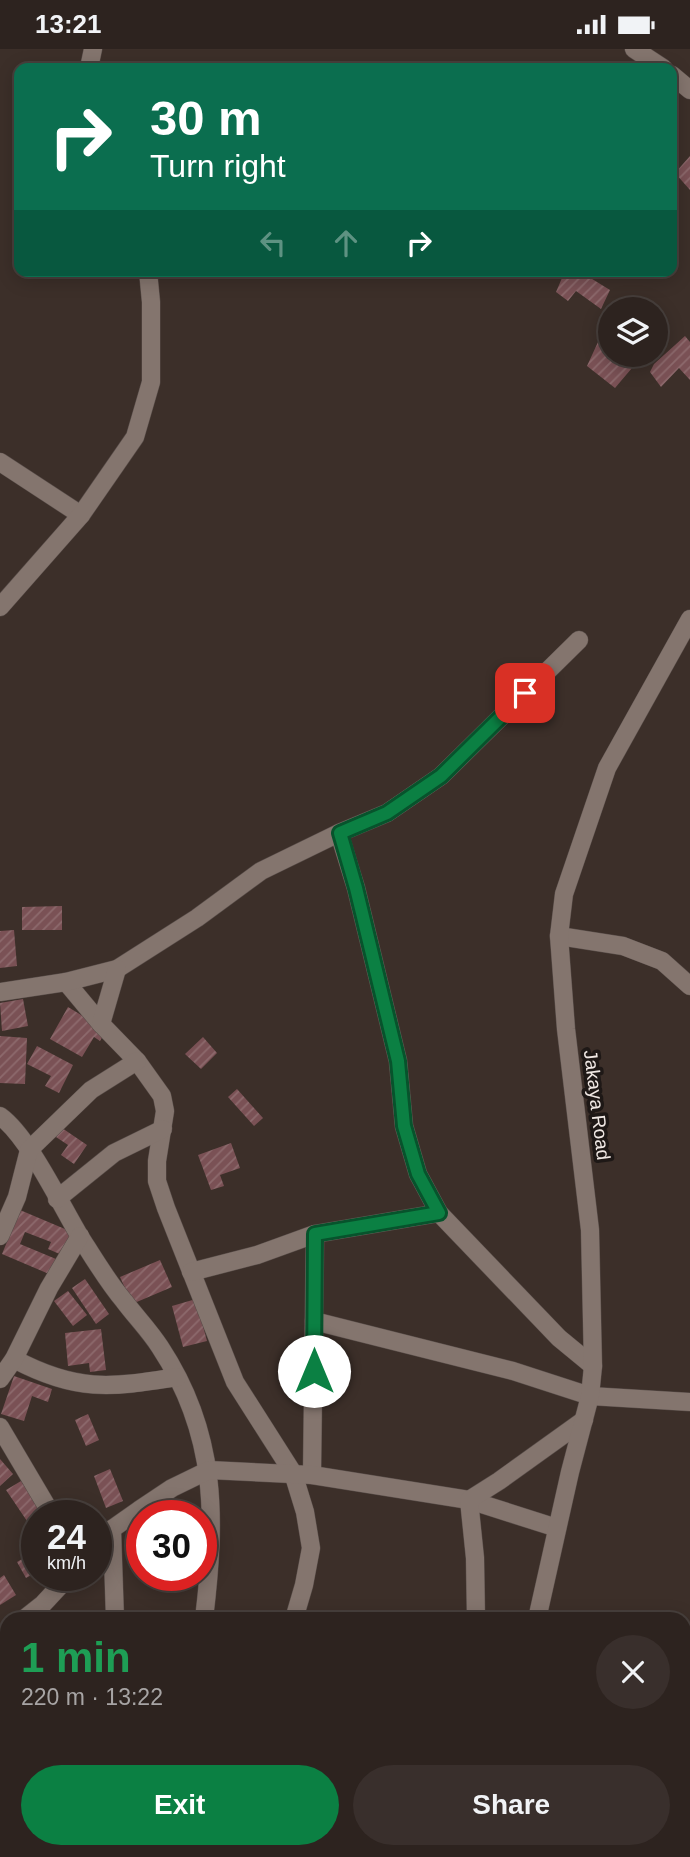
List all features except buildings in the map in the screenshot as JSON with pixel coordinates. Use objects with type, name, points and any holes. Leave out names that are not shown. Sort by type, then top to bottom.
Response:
[{"type":"street","points":[[634,49],[655,63]]},
{"type":"street","points":[[0,607],[81,515],[135,437],[151,382],[149,277]]},
{"type":"street","points":[[0,462],[81,515]]},
{"type":"street","name":"Jakaya Road","points":[[539,1612],[590,1396],[593,1366],[590,1230],[566,1029],[559,936],[565,894],[607,768],[690,619]]},
{"type":"street","points":[[0,992],[66,982],[117,969],[197,919],[261,871],[387,813],[441,776],[579,640]]},
{"type":"street","points":[[340,833],[398,1061],[404,1126],[418,1174],[439,1213],[559,1338],[593,1366]]},
{"type":"street","points":[[559,936],[633,949],[662,961],[690,986]]},
{"type":"street","points":[[101,1024],[117,969]]},
{"type":"street","points":[[66,982],[137,1061],[162,1096],[165,1111],[157,1161],[157,1181],[235,1382],[293,1473],[304,1512],[311,1548],[296,1612]]},
{"type":"street","points":[[0,1236],[17,1197],[29,1150],[91,1090],[137,1061]]},
{"type":"street","points":[[0,1116],[11,1124],[29,1150],[80,1236],[123,1301],[147,1326],[177,1377],[197,1424],[209,1470],[213,1528],[206,1612]]},
{"type":"street","points":[[57,1199],[114,1153],[163,1129]]},
{"type":"street","points":[[191,1272],[257,1255],[315,1234],[439,1213]]},
{"type":"street","points":[[312,1475],[315,1234]]},
{"type":"street","points":[[0,1380],[80,1236]]},
{"type":"street","points":[[314,1321],[513,1371],[590,1396],[690,1402]]},
{"type":"street","points":[[14,1359],[39,1372],[80,1385],[131,1385],[177,1377]]},
{"type":"street","points":[[469,1500],[584,1420]]},
{"type":"street","points":[[0,1427],[43,1500]]},
{"type":"street","points":[[116,1612],[112,1529],[172,1487],[209,1470],[312,1475],[469,1500],[557,1528]]},
{"type":"street","points":[[469,1500],[475,1558],[476,1612]]},
{"type":"street","points":[[33,1612],[55,1591]]},
{"type":"route","points":[[314,1371],[315,1234],[439,1213],[418,1174],[404,1126],[398,1061],[340,833],[387,813],[441,776],[525,693]]}]
